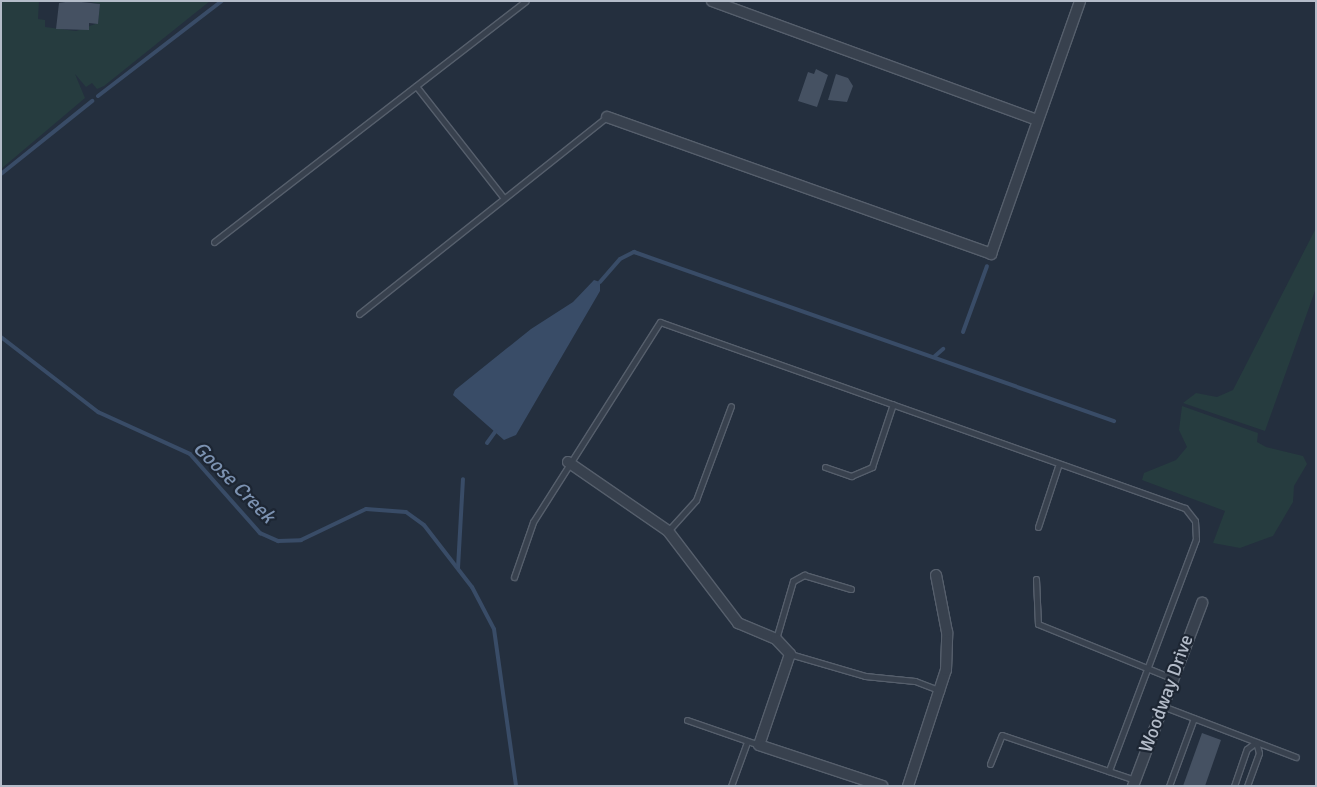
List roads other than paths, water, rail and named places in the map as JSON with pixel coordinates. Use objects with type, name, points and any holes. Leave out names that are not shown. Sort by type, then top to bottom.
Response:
[{"type":"street","points":[[712,1],[1037,120]]},
{"type":"street","points":[[607,117],[991,254],[1080,1]]},
{"type":"street","points":[[568,462],[668,531],[738,623],[776,639],[790,654],[759,745],[882,786]]},
{"type":"street","points":[[908,786],[941,691],[948,652],[936,575]]},
{"type":"street","name":"Woodway Drive","points":[[1134,783],[1165,707],[1202,603]]},
{"type":"lane","points":[[214,242],[526,1]]},
{"type":"lane","points":[[416,86],[503,197]]},
{"type":"lane","points":[[359,314],[503,197],[607,117]]},
{"type":"lane","points":[[514,576],[533,522],[568,462],[660,322],[893,404],[1058,466],[1186,508],[1195,521],[1196,539],[1109,771]]},
{"type":"lane","points":[[825,467],[851,476],[872,467],[893,404]]},
{"type":"lane","points":[[668,531],[696,500],[731,406]]},
{"type":"lane","points":[[1038,527],[1058,466]]},
{"type":"lane","points":[[776,639],[793,581],[804,575],[851,589]]},
{"type":"lane","points":[[1036,578],[1038,624],[1175,679]]},
{"type":"lane","points":[[790,654],[865,676],[915,681],[941,691]]},
{"type":"lane","points":[[1165,707],[1296,756]]},
{"type":"lane","points":[[1169,786],[1194,718]]},
{"type":"lane","points":[[687,720],[759,745]]},
{"type":"lane","points":[[990,764],[1002,735],[1109,771],[1134,783]]},
{"type":"lane","points":[[731,786],[747,742]]},
{"type":"lane","points":[[1234,786],[1247,749],[1256,742]]},
{"type":"lane","points":[[1247,786],[1259,753],[1256,742]]},
{"type":"water","points":[[594,280],[600,282],[600,291],[516,435],[504,440],[453,395],[455,390],[531,329],[573,302]]},
{"type":"waterway","points":[[98,96],[222,1]]},
{"type":"waterway","points":[[1,174],[92,101]]},
{"type":"waterway","points":[[600,282],[620,259],[634,252],[1114,421]]},
{"type":"waterway","points":[[963,332],[987,266]]},
{"type":"waterway","name":"Goose Creek","points":[[1,337],[98,412],[190,454],[260,533],[278,541],[301,540],[366,509],[406,512],[424,525],[472,587],[494,629],[516,786]]},
{"type":"waterway","points":[[935,356],[943,349]]},
{"type":"waterway","points":[[487,443],[495,432]]},
{"type":"waterway","points":[[458,568],[463,479]]}]
